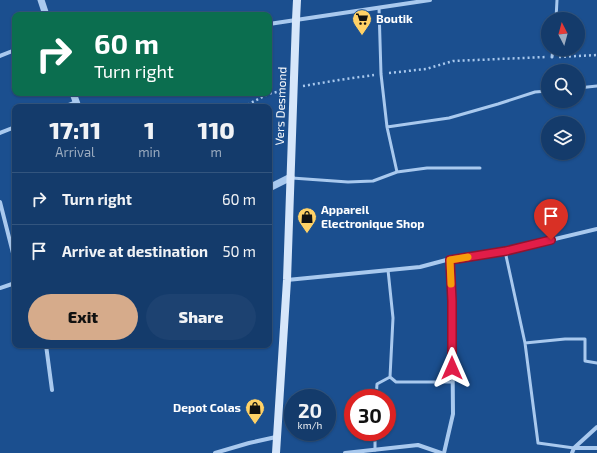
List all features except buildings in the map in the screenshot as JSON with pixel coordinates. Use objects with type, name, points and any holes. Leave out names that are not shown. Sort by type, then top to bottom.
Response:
[{"type":"main road","name":"Vers Desmond","points":[[276,453],[287,280],[297,0]]},
{"type":"street","points":[[41,0],[45,12]]},
{"type":"street","points":[[272,24],[430,0]]},
{"type":"street","points":[[0,56],[12,51]]},
{"type":"street","points":[[0,133],[12,128]]},
{"type":"street","points":[[272,187],[291,178]]},
{"type":"street","points":[[0,202],[12,249]]},
{"type":"street","points":[[287,280],[420,266],[506,251],[597,229]]},
{"type":"street","points":[[345,453],[418,445],[443,453],[453,414],[452,301],[450,260]]},
{"type":"street","points":[[0,288],[12,284]]},
{"type":"street","points":[[46,348],[52,390]]},
{"type":"street","points":[[572,453],[574,448],[597,427]]},
{"type":"street","points":[[215,453],[276,437]]},
{"type":"street","points":[[574,448],[597,448]]},
{"type":"lane","points":[[556,12],[557,0]]},
{"type":"lane","points":[[379,8],[381,74],[387,127],[397,172]]},
{"type":"lane","points":[[585,87],[597,86]]},
{"type":"lane","points":[[387,127],[449,118],[535,92],[541,92]]},
{"type":"lane","points":[[291,178],[348,182],[373,181],[397,172],[428,168],[480,168]]},
{"type":"lane","points":[[506,251],[525,343],[538,443],[574,448]]},
{"type":"lane","points":[[388,270],[393,318],[390,377]]},
{"type":"lane","points":[[525,343],[565,339],[585,339],[585,361],[597,363]]},
{"type":"lane","points":[[390,377],[396,382],[452,382]]},
{"type":"lane","points":[[377,389],[377,384],[390,377]]},
{"type":"lane","points":[[374,441],[374,450]]},
{"type":"path","points":[[272,93],[294,87],[339,80],[426,69],[453,61],[597,55]]},
{"type":"path","points":[[249,104],[264,96]]},
{"type":"slow traffic","points":[[451,284],[450,260],[468,257]]},
{"type":"place","name":"Boutik","points":[[362,36]]},
{"type":"place","name":"Appareil Electronique Shop","points":[[307,234]]},
{"type":"place","name":"Depot Colas","points":[[255,425]]},
{"type":"route","points":[[452,368],[452,301],[450,260],[506,251],[551,240]]}]
